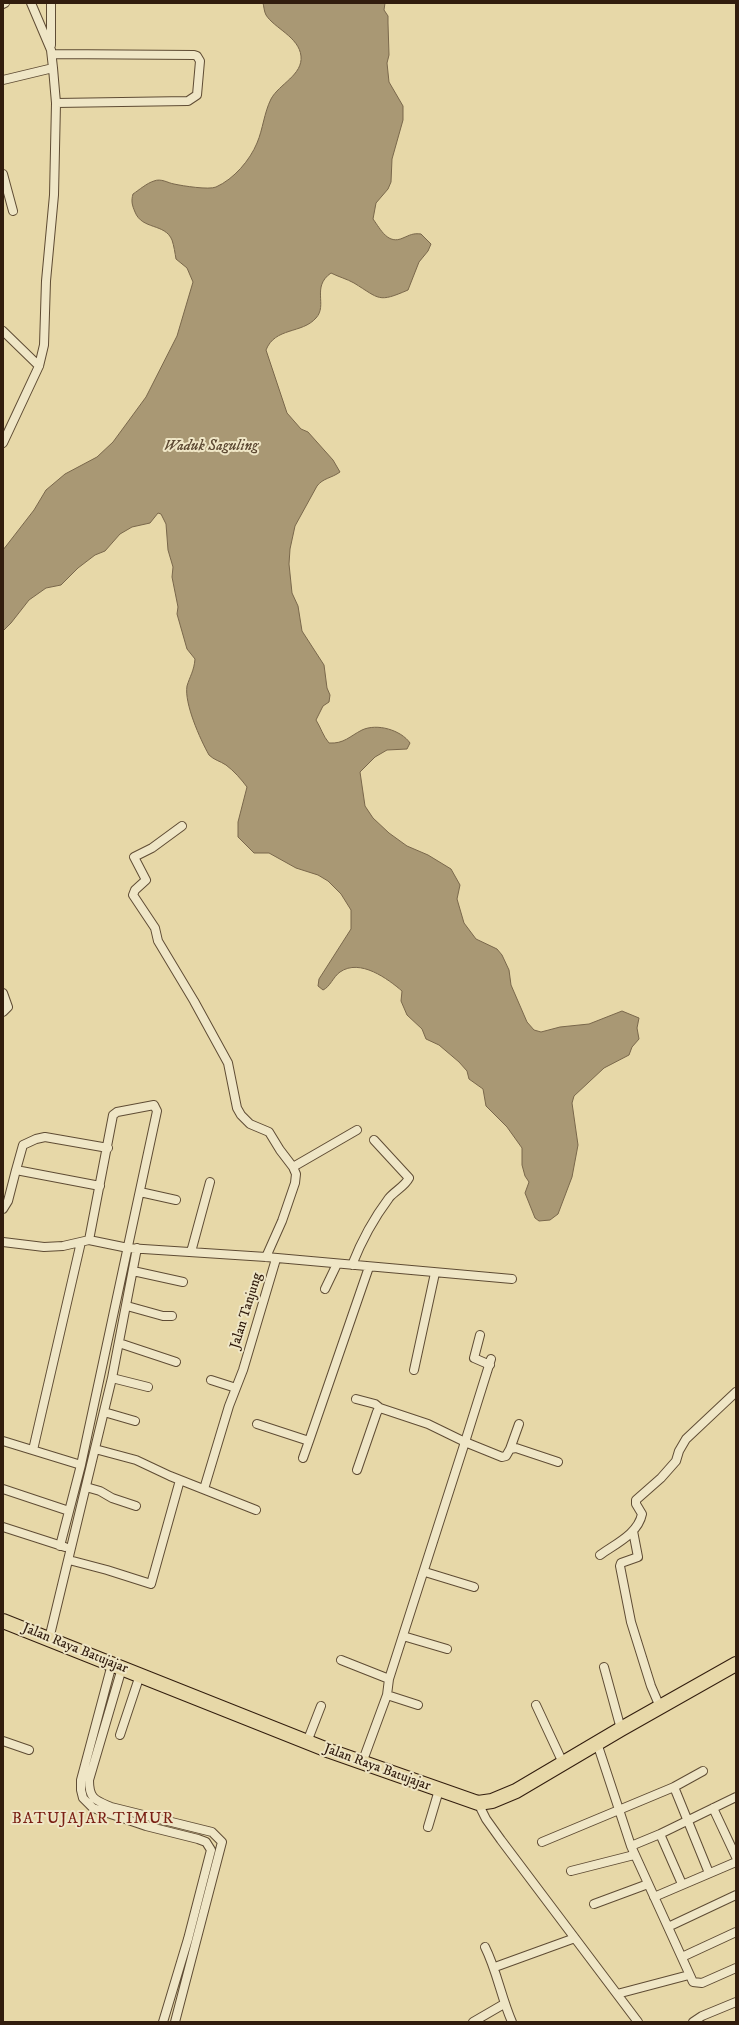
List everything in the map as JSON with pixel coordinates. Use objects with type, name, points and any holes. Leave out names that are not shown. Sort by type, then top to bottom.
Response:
[{"type":"highway","name":"Jalan Raya Batujajar","points":[[3,1621],[307,1742],[362,1763],[475,1802]]},
{"type":"highway","points":[[475,1802],[492,1801],[516,1791],[621,1729],[736,1664]]},
{"type":"street","points":[[31,3],[51,52]]},
{"type":"street","points":[[3,443],[38,366],[44,345],[46,281],[54,195],[56,102],[51,52],[51,3]]},
{"type":"street","points":[[51,52],[194,55],[197,56],[200,61],[197,95],[188,101],[56,102]]},
{"type":"street","points":[[3,80],[53,68]]},
{"type":"street","points":[[3,174],[13,211]]},
{"type":"street","points":[[3,331],[38,366]]},
{"type":"street","points":[[182,826],[152,848],[134,857],[146,880],[135,890],[133,894],[155,928],[158,941],[194,1001],[228,1063],[237,1108],[241,1115],[250,1124],[269,1132],[280,1150],[294,1167],[296,1174],[295,1183],[282,1221],[266,1258]]},
{"type":"street","points":[[3,992],[8,1007],[3,1012]]},
{"type":"street","points":[[60,1546],[81,1465],[157,1111],[156,1106],[152,1104],[115,1113],[90,1240]]},
{"type":"street","points":[[294,1167],[357,1130]]},
{"type":"street","points":[[3,1209],[8,1201],[23,1145],[40,1138],[108,1148]]},
{"type":"street","points":[[352,1265],[358,1249],[381,1210],[390,1197],[409,1178],[374,1140]]},
{"type":"street","points":[[16,1170],[100,1186]]},
{"type":"street","points":[[192,1252],[210,1182]]},
{"type":"street","points":[[140,1192],[176,1200]]},
{"type":"street","points":[[3,1242],[44,1247],[63,1246],[90,1240],[128,1248],[512,1279]]},
{"type":"street","points":[[33,1450],[81,1242]]},
{"type":"street","points":[[49,1639],[72,1549],[112,1378],[138,1248]]},
{"type":"street","name":"Jalan Tanjung","points":[[204,1489],[243,1370],[276,1259]]},
{"type":"street","points":[[325,1290],[337,1264]]},
{"type":"street","points":[[303,1458],[369,1267]]},
{"type":"street","points":[[133,1271],[183,1282]]},
{"type":"street","points":[[414,1370],[435,1273]]},
{"type":"street","points":[[127,1306],[163,1316],[172,1316]]},
{"type":"street","points":[[362,1763],[387,1695],[390,1679],[403,1636],[425,1572],[490,1362],[474,1358],[480,1335]]},
{"type":"street","points":[[119,1343],[176,1362]]},
{"type":"street","points":[[112,1378],[148,1387]]},
{"type":"street","points":[[211,1380],[236,1388]]},
{"type":"street","points":[[600,1555],[633,1531],[638,1525],[642,1514],[636,1504],[636,1500],[661,1478],[676,1461],[679,1451],[686,1439],[736,1392]]},
{"type":"street","points":[[356,1399],[428,1424],[465,1442],[502,1457],[506,1456],[510,1449],[519,1424]]},
{"type":"street","points":[[357,1470],[377,1412],[380,1408]]},
{"type":"street","points":[[104,1412],[135,1421]]},
{"type":"street","points":[[258,1424],[309,1441]]},
{"type":"street","points":[[3,1441],[81,1465]]},
{"type":"street","points":[[510,1449],[516,1448],[558,1462]]},
{"type":"street","points":[[95,1449],[136,1460],[180,1480],[256,1510]]},
{"type":"street","points":[[69,1560],[128,1576],[150,1585],[152,1584],[180,1480]]},
{"type":"street","points":[[86,1487],[100,1491],[112,1498],[136,1506]]},
{"type":"street","points":[[3,1489],[69,1511]]},
{"type":"street","points":[[3,1527],[72,1549]]},
{"type":"street","points":[[633,1531],[638,1557],[621,1562],[620,1566],[632,1628],[651,1686],[660,1707]]},
{"type":"street","points":[[425,1572],[474,1587]]},
{"type":"street","points":[[403,1636],[447,1648]]},
{"type":"street","points":[[340,1660],[390,1679]]},
{"type":"street","points":[[117,1666],[81,1780],[80,1790],[83,1798],[92,1808],[146,1826],[198,1839],[206,1842],[211,1850],[188,1939],[163,2022]]},
{"type":"street","points":[[117,1666],[89,1780],[89,1792],[97,1801],[111,1807],[212,1832],[222,1842],[175,2022]]},
{"type":"street","points":[[604,1668],[621,1729]]},
{"type":"street","points":[[120,1735],[140,1676]]},
{"type":"street","points":[[387,1695],[418,1704]]},
{"type":"street","points":[[536,1705],[563,1763]]},
{"type":"street","points":[[307,1742],[320,1706]]},
{"type":"street","points":[[3,1741],[29,1750]]},
{"type":"street","points":[[597,1743],[620,1810],[630,1846],[693,1982],[702,1983],[736,1968]]},
{"type":"street","points":[[542,1842],[563,1835],[674,1787],[703,1771]]},
{"type":"street","points":[[674,1787],[686,1822],[708,1873]]},
{"type":"street","points":[[428,1827],[444,1792]]},
{"type":"street","points":[[630,1846],[686,1822],[736,1797]]},
{"type":"street","points":[[475,1802],[501,1840],[638,2022]]},
{"type":"street","points":[[713,1808],[736,1858]]},
{"type":"street","points":[[660,1834],[682,1884]]},
{"type":"street","points":[[571,1871],[634,1855]]},
{"type":"street","points":[[654,1898],[682,1884],[736,1862]]},
{"type":"street","points":[[594,1904],[648,1884]]},
{"type":"street","points":[[668,1928],[736,1895]]},
{"type":"street","points":[[682,1957],[736,1932]]},
{"type":"street","points":[[495,1967],[575,1938]]},
{"type":"street","points":[[485,1947],[495,1967],[496,1978],[504,2004],[512,2022]]},
{"type":"street","points":[[617,1994],[689,1975]]},
{"type":"street","points":[[693,2022],[702,2016],[736,2002]]},
{"type":"street","points":[[473,2022],[504,2004]]},
{"type":"water","name":"Waduk Saguling","points":[[263,3],[385,3],[384,10],[388,16],[389,55],[387,63],[389,82],[403,106],[403,120],[392,159],[391,182],[388,189],[376,203],[373,219],[382,232],[393,240],[398,240],[412,234],[421,234],[431,244],[428,251],[419,262],[408,290],[391,297],[385,298],[375,296],[351,282],[331,273],[325,278],[322,284],[321,307],[316,318],[304,327],[282,334],[270,343],[266,350],[287,413],[301,429],[308,432],[333,460],[340,472],[322,481],[317,486],[295,526],[290,549],[289,564],[292,593],[298,606],[302,631],[324,665],[327,688],[330,695],[329,702],[323,706],[316,720],[329,743],[343,741],[362,730],[375,727],[395,731],[406,738],[410,743],[407,749],[387,750],[375,757],[360,772],[365,806],[373,818],[389,833],[407,846],[428,855],[451,869],[460,885],[457,899],[464,923],[476,939],[497,949],[502,955],[509,970],[511,985],[527,1022],[534,1030],[541,1032],[560,1027],[589,1024],[622,1011],[639,1018],[637,1028],[639,1039],[632,1047],[629,1055],[604,1068],[574,1096],[572,1103],[578,1145],[572,1177],[558,1214],[550,1220],[539,1221],[535,1218],[525,1193],[529,1182],[525,1176],[522,1165],[522,1148],[507,1127],[486,1106],[483,1089],[469,1079],[467,1071],[459,1062],[439,1045],[426,1039],[422,1029],[407,1015],[401,1001],[402,991],[382,976],[356,967],[348,968],[340,972],[335,976],[328,987],[323,990],[318,986],[319,979],[351,929],[351,910],[341,894],[328,881],[318,875],[296,868],[269,853],[254,853],[238,837],[238,822],[247,787],[229,767],[209,755],[197,731],[190,711],[187,686],[193,670],[195,659],[187,649],[177,614],[178,607],[172,577],[173,567],[168,550],[166,524],[161,514],[158,513],[150,523],[132,527],[120,534],[105,551],[95,555],[78,568],[61,585],[46,588],[29,600],[3,631],[3,550],[34,510],[46,490],[65,474],[97,457],[113,442],[146,397],[177,336],[193,282],[187,268],[176,259],[173,242],[169,235],[159,228],[143,222],[138,218],[133,205],[133,194],[149,183],[157,180],[183,186],[208,188],[213,188],[223,184],[241,168],[250,156],[259,138],[271,99],[294,74],[301,63],[301,56],[296,43],[270,20],[266,15]]},
{"type":"district","name":"BATUJAJAR TIMUR","points":[[93,1820]]}]
